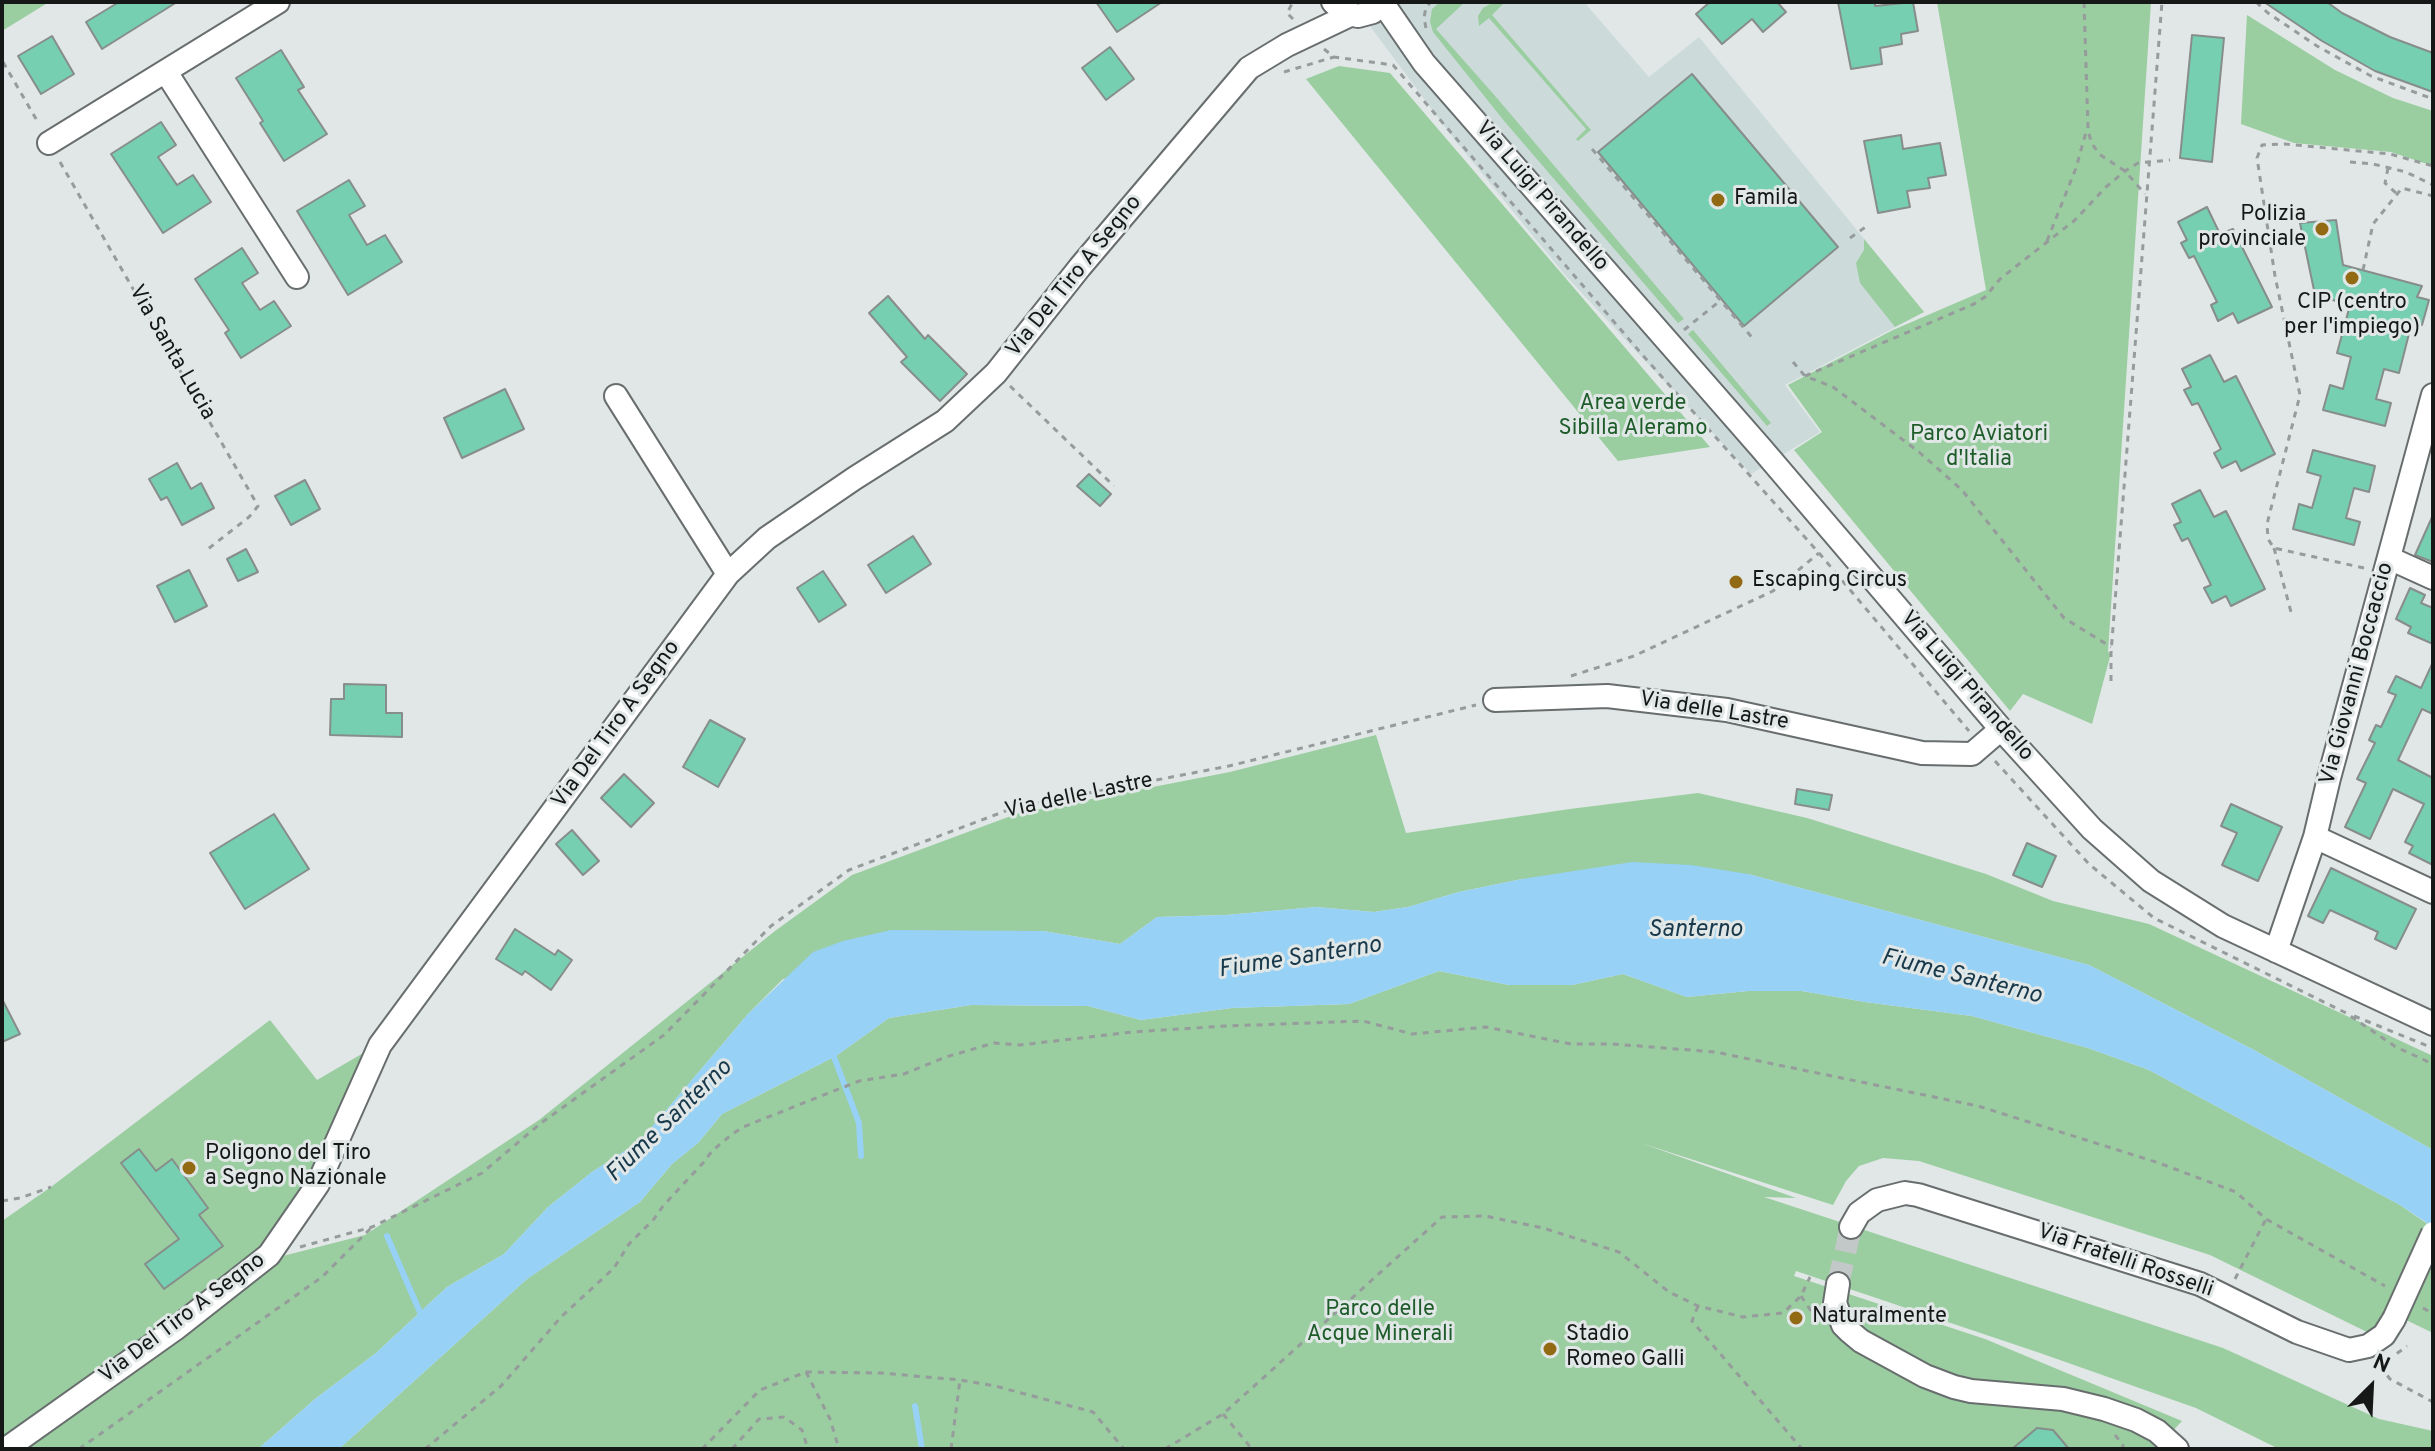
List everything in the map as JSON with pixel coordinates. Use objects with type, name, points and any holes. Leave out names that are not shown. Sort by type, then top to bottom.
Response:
[{"type":"street","points":[[49,143],[278,2]]},
{"type":"street","name":"Via Del Tiro A Segno","points":[[6,1449],[175,1329],[269,1255],[318,1184],[380,1045],[728,574],[767,538],[945,421],[996,373],[1080,267],[1249,68],[1353,7]]},
{"type":"street","name":"Via Luigi Pirandello","points":[[1353,7],[1424,63],[1751,436],[2001,729],[2092,829],[2141,873],[2223,926],[2433,1024]]},
{"type":"street","points":[[166,72],[297,277]]},
{"type":"street","name":"Via Giovanni Boccaccio","points":[[2276,951],[2315,837],[2380,564],[2433,395]]},
{"type":"street","points":[[616,396],[728,574]]},
{"type":"street","points":[[2380,564],[2433,578]]},
{"type":"street","name":"Via delle Lastre","points":[[1495,700],[1607,696],[1727,710],[1922,753],[1972,754],[2001,729]]},
{"type":"street","points":[[2315,837],[2433,892]]},
{"type":"street","name":"Via Fratelli Rosselli","points":[[1851,1227],[1859,1213],[1877,1200],[1905,1193],[1918,1195],[2200,1284],[2297,1332],[2349,1350],[2368,1346],[2384,1335],[2433,1233]]},
{"type":"street","points":[[1838,1284],[1835,1303],[1843,1325],[1861,1341],[1925,1376],[1971,1391],[2063,1399],[2104,1409],[2157,1431],[2174,1448]]},
{"type":"path","points":[[1293,2],[1287,13],[1299,37],[1334,57],[1393,65],[1636,348],[1819,553],[1773,591],[1634,656],[1565,678]]},
{"type":"path","points":[[2084,2],[2091,142],[2099,154],[2125,171],[2147,196]]},
{"type":"path","points":[[2111,681],[2111,647],[2162,2]]},
{"type":"path","points":[[2256,2],[2317,46],[2371,76],[2433,99]]},
{"type":"path","points":[[1282,73],[1334,57]]},
{"type":"path","name":"Via Santa Lucia","points":[[3,62],[258,506],[208,549]]},
{"type":"path","points":[[2046,244],[2088,129]]},
{"type":"path","points":[[2291,612],[2274,548],[2268,539],[2267,524],[2300,395],[2275,276],[2257,158],[2262,145],[2285,144],[2390,154],[2433,166]]},
{"type":"path","points":[[1592,149],[1755,341]]},
{"type":"path","points":[[1805,376],[1974,304],[1985,297],[2000,279],[2075,220],[2125,171],[2138,163],[2170,160]]},
{"type":"path","points":[[2350,162],[2406,172],[2433,185]]},
{"type":"path","points":[[2388,168],[2385,183],[2397,194]]},
{"type":"path","points":[[2363,270],[2373,224],[2402,188],[2433,196]]},
{"type":"path","points":[[1850,238],[1867,226]]},
{"type":"path","points":[[1793,362],[1805,376],[1833,387],[1872,414],[1962,490],[2064,618],[2111,647]]},
{"type":"path","points":[[996,373],[1114,486]]},
{"type":"path","points":[[2274,548],[2380,564]]},
{"type":"path","name":"Via delle Lastre","points":[[269,1255],[372,1227],[482,1173],[541,1123],[664,1035],[771,926],[849,870],[1016,807],[1229,766],[1495,700]]},
{"type":"path","points":[[2433,1048],[2346,1013],[2396,1047],[2433,1064]]},
{"type":"path","points":[[425,1449],[501,1386],[561,1317],[614,1268],[629,1244],[712,1151],[743,1127],[859,1081],[904,1074],[994,1043],[1020,1045],[1132,1032],[1363,1021],[1412,1034],[1486,1027],[1571,1044],[1715,1052],[1978,1106],[2159,1163],[2236,1192],[2266,1219],[2392,1290]]},
{"type":"path","points":[[2,1201],[51,1187]]},
{"type":"path","points":[[1165,1449],[1223,1414],[1442,1217],[1485,1216],[1543,1228],[1619,1252],[1669,1292],[1698,1306],[1743,1317],[1783,1313],[1801,1296],[1810,1277]]},
{"type":"path","points":[[2234,1282],[2266,1219]]},
{"type":"path","points":[[79,1449],[322,1277],[372,1227]]},
{"type":"path","points":[[1698,1306],[1692,1321],[1802,1449]]},
{"type":"path","points":[[2419,1306],[2433,1314]]},
{"type":"path","points":[[2407,1346],[2380,1366],[2390,1379],[2433,1402]]},
{"type":"path","points":[[806,1372],[830,1419],[839,1449]]},
{"type":"path","points":[[702,1449],[760,1390],[806,1372],[881,1373],[995,1386],[1093,1412],[1124,1449]]},
{"type":"path","points":[[951,1449],[960,1380]]},
{"type":"path","points":[[1223,1414],[1252,1449]]},
{"type":"path","points":[[732,1449],[759,1419],[784,1417],[802,1430],[808,1449]]},
{"type":"shaded area","points":[[1352,2],[1584,2],[1649,77],[1699,37],[1924,312],[1785,385],[1820,432],[1751,474],[1565,275],[1454,139]]},
{"type":"green space","points":[[2,2],[49,2],[2,31]]},
{"type":"green space","points":[[1440,2],[1465,2],[1436,29],[1684,319],[1678,323],[1505,122],[1433,32],[1430,22],[1432,9]]},
{"type":"green space","name":"Parco Aviatori d'Italia","points":[[1937,2],[2151,2],[2108,652],[2111,653],[2092,724],[2023,694],[2010,711],[1794,450],[1822,432],[1788,385],[1893,330],[1986,290]]},
{"type":"green space","points":[[1492,3],[1503,4],[1492,15],[1591,130],[1578,141],[1576,139],[1586,129],[1489,18],[1479,26],[1478,16],[1483,8]]},
{"type":"green space","points":[[2247,15],[2335,70],[2393,98],[2433,111],[2433,166],[2391,152],[2294,143],[2241,124]]},
{"type":"green space","name":"Area verde Sibilla Aleramo","points":[[1339,66],[1390,73],[1710,447],[1618,461],[1306,79]]},
{"type":"green space","points":[[1864,239],[1924,312],[1895,327],[1860,283],[1856,263],[1864,250]]},
{"type":"green space","points":[[1693,330],[1771,423],[1767,426],[1688,334]]},
{"type":"green space","points":[[1376,735],[1406,833],[1698,793],[1807,818],[1986,874],[2053,901],[2149,924],[2433,1056],[2433,1150],[2254,1050],[2089,965],[1748,874],[1522,879],[1459,892],[1408,907],[1374,912],[1316,907],[1157,917],[1120,944],[1043,931],[783,979],[748,1014],[640,1141],[592,1172],[548,1207],[504,1254],[447,1287],[376,1353],[315,1399],[258,1449],[2,1449],[2,1221],[270,1020],[317,1080],[372,1048],[308,1175],[253,1261],[365,1235],[539,1120],[775,931],[852,875],[1019,813],[1230,772]]},
{"type":"green space","name":"Parco delle Acque Minerali","points":[[1439,971],[1509,985],[1572,985],[1623,974],[1687,997],[1748,991],[1802,991],[1972,1016],[2088,1048],[2149,1070],[2400,1205],[2429,1225],[2383,1321],[2367,1332],[2210,1255],[1919,1161],[1883,1158],[1859,1166],[1846,1181],[1833,1205],[1641,1143],[1796,1198],[1764,1197],[2223,1348],[2379,1419],[2433,1431],[2433,1449],[2279,1449],[2196,1408],[1796,1271],[1794,1276],[1985,1339],[2182,1421],[2156,1449],[339,1449],[527,1279],[640,1202],[672,1164],[698,1143],[722,1114],[836,1056],[889,1018],[971,1005],[1088,1006],[1141,1020],[1232,1008],[1349,1004]]},
{"type":"green space","points":[[2433,1255],[2433,1333],[2402,1318]]},
{"type":"water","name":"Santerno","points":[[1632,862],[1691,865],[1748,874],[2089,965],[2254,1050],[2433,1150],[2433,1227],[2400,1205],[2149,1070],[2088,1048],[1972,1016],[1802,991],[1748,991],[1687,997],[1623,974],[1572,985],[1509,985],[1439,971],[1349,1004],[1232,1008],[1141,1020],[1088,1006],[971,1005],[889,1018],[836,1056],[722,1114],[698,1143],[672,1164],[640,1202],[527,1279],[339,1449],[258,1449],[315,1399],[376,1353],[447,1287],[504,1254],[548,1207],[592,1172],[640,1141],[748,1014],[813,952],[843,941],[891,930],[1043,931],[1120,944],[1157,917],[1316,907],[1374,912],[1408,907],[1459,892],[1522,879]]},
{"type":"building","points":[[119,2],[177,2],[102,49],[86,22]]},
{"type":"building","points":[[1096,2],[1162,2],[1117,32]]},
{"type":"building","points":[[1710,2],[1777,2],[1786,12],[1763,32],[1752,19],[1722,44],[1696,14]]},
{"type":"building","points":[[1838,2],[1875,2],[1875,6],[1913,2],[1918,31],[1901,34],[1902,44],[1880,48],[1882,64],[1851,69]]},
{"type":"building","points":[[2264,2],[2327,2],[2390,37],[2433,53],[2433,92],[2375,71],[2322,41]]},
{"type":"building","points":[[2192,35],[2224,38],[2212,162],[2180,158]]},
{"type":"building","points":[[52,36],[74,74],[41,94],[18,56]]},
{"type":"building","points":[[1110,47],[1134,79],[1106,100],[1082,68]]},
{"type":"building","points":[[281,50],[304,87],[298,90],[327,134],[284,161],[236,78]]},
{"type":"building","name":"Famila","points":[[1692,74],[1838,247],[1744,326],[1598,152]]},
{"type":"building","points":[[161,122],[176,145],[158,157],[177,185],[193,175],[211,202],[163,233],[111,154]]},
{"type":"building","points":[[1901,135],[1903,149],[1940,143],[1946,175],[1928,178],[1930,188],[1907,191],[1910,207],[1878,213],[1864,141]]},
{"type":"building","points":[[349,180],[365,206],[349,215],[367,245],[385,235],[402,262],[348,295],[297,211]]},
{"type":"building","points":[[2207,207],[2220,234],[2233,229],[2272,307],[2238,323],[2233,313],[2218,321],[2211,305],[2217,302],[2194,256],[2189,258],[2181,243],[2187,240],[2178,222]]},
{"type":"building","points":[[2336,220],[2343,265],[2422,286],[2417,297],[2429,300],[2422,325],[2412,322],[2399,373],[2384,369],[2376,399],[2391,403],[2385,426],[2323,410],[2330,385],[2343,389],[2351,357],[2337,353],[2350,305],[2315,295],[2300,223]]},
{"type":"building","points":[[242,248],[258,273],[242,283],[260,310],[274,301],[291,326],[241,358],[225,333],[229,330],[195,279]]},
{"type":"building","points":[[888,296],[925,339],[928,335],[967,374],[940,401],[901,362],[907,357],[869,313]]},
{"type":"building","points":[[2210,355],[2224,382],[2236,376],[2275,454],[2241,471],[2236,461],[2222,468],[2214,453],[2221,449],[2198,403],[2192,405],[2184,390],[2191,387],[2182,369]]},
{"type":"building","points":[[505,389],[524,429],[462,458],[444,418]]},
{"type":"building","points":[[2313,450],[2375,466],[2369,492],[2354,488],[2346,518],[2360,522],[2354,545],[2293,529],[2299,504],[2312,508],[2321,476],[2307,472]]},
{"type":"building","points":[[177,463],[191,489],[201,483],[214,508],[182,525],[167,497],[161,500],[149,479]]},
{"type":"building","points":[[1089,474],[1111,494],[1100,506],[1077,486]]},
{"type":"building","points":[[305,480],[320,509],[291,525],[275,496]]},
{"type":"building","points":[[2200,490],[2214,517],[2226,511],[2265,589],[2231,606],[2226,596],[2212,603],[2204,588],[2211,585],[2188,538],[2182,541],[2174,525],[2181,522],[2172,504]]},
{"type":"building","points":[[2433,515],[2433,562],[2415,555]]},
{"type":"building","points":[[913,536],[931,564],[886,593],[868,565]]},
{"type":"building","points":[[246,549],[258,572],[238,581],[227,559]]},
{"type":"building","points":[[189,570],[207,606],[175,622],[157,586]]},
{"type":"building","points":[[823,571],[846,605],[819,622],[797,588]]},
{"type":"building","points":[[2410,588],[2425,595],[2421,603],[2433,608],[2433,644],[2408,633],[2411,627],[2396,619]]},
{"type":"building","points":[[2433,662],[2433,714],[2422,709],[2398,760],[2433,778],[2433,865],[2409,853],[2413,846],[2405,842],[2424,804],[2393,789],[2370,839],[2345,827],[2366,783],[2357,779],[2375,743],[2369,740],[2376,725],[2381,727],[2396,695],[2388,692],[2396,676],[2421,688]]},
{"type":"building","points":[[344,684],[386,685],[386,713],[402,713],[402,737],[330,735],[331,699],[344,699]]},
{"type":"building","points":[[710,720],[745,739],[718,787],[683,767]]},
{"type":"building","points":[[624,774],[654,803],[631,827],[601,798]]},
{"type":"building","points":[[1797,789],[1832,795],[1829,810],[1795,804]]},
{"type":"building","points":[[2231,804],[2282,827],[2258,881],[2222,865],[2237,833],[2221,826]]},
{"type":"building","points":[[274,814],[309,869],[245,909],[210,853]]},
{"type":"building","points":[[572,830],[599,861],[583,875],[556,844]]},
{"type":"building","points":[[2027,843],[2056,856],[2042,887],[2013,875]]},
{"type":"building","points":[[2331,868],[2416,909],[2396,949],[2375,939],[2378,932],[2330,910],[2323,923],[2308,916]]},
{"type":"building","points":[[515,929],[555,955],[558,950],[572,960],[551,990],[525,971],[522,975],[496,959]]},
{"type":"building","points":[[2,999],[20,1034],[2,1042]]},
{"type":"building","points":[[139,1149],[156,1171],[172,1159],[208,1208],[199,1215],[223,1246],[164,1289],[145,1264],[179,1239],[121,1163]]},
{"type":"building","points":[[2037,1428],[2053,1430],[2069,1449],[2012,1449]]},
{"type":"waterway","points":[[831,1049],[859,1123],[861,1156]]},
{"type":"waterway","points":[[387,1236],[422,1317]]},
{"type":"waterway","points":[[915,1406],[922,1449]]},
{"type":"tunnel","points":[[1838,1284],[1851,1227]]},
{"type":"place","name":"Famila","points":[[1718,200]]},
{"type":"place","name":"Polizia provinciale","points":[[2322,229]]},
{"type":"place","name":"CIP (centro per l'impiego)","points":[[2352,278]]},
{"type":"place","name":"Escaping Circus","points":[[1736,582]]},
{"type":"place","name":"Poligono del Tiro a Segno Nazionale","points":[[189,1168]]},
{"type":"place","name":"Naturalmente","points":[[1796,1318]]},
{"type":"place","name":"Stadio Romeo Galli","points":[[1550,1349]]},
{"type":"water label","name":"Fiume Santerno","points":[[1300,959]]},
{"type":"water label","name":"Fiume Santerno","points":[[1961,978]]},
{"type":"water label","name":"Fiume Santerno","points":[[670,1122]]}]
